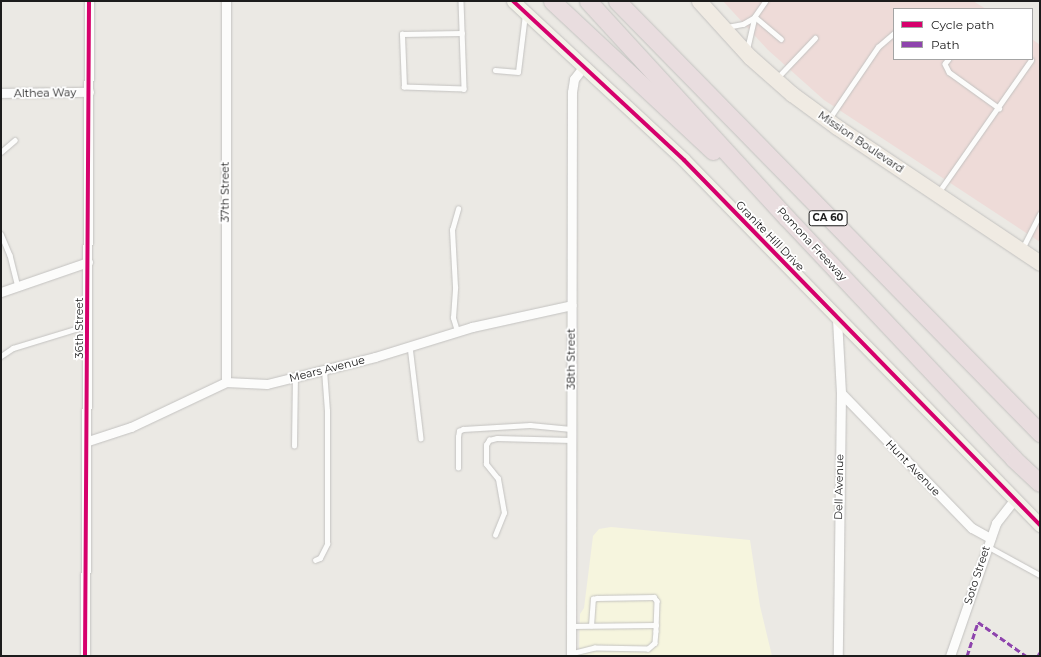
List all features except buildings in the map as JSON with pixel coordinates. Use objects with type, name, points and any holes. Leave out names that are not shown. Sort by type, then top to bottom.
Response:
[{"type":"highway","points":[[552,1],[681,123],[787,218]]},
{"type":"highway","name":"Pomona Freeway","points":[[588,1],[787,218],[1014,459],[1040,483]]},
{"type":"highway","name":"CA 60","points":[[617,1],[1040,433]]},
{"type":"main road","name":"Mission Boulevard","points":[[699,1],[747,54],[828,120],[1040,263]]},
{"type":"street","name":"36th Street","points":[[85,656],[88,441],[89,1]]},
{"type":"street","name":"37th Street","points":[[226,1],[226,382]]},
{"type":"street","name":"Granite Hill Drive","points":[[513,1],[684,160],[837,319],[1040,525]]},
{"type":"street","name":"38th Street","points":[[571,655],[572,92],[574,79],[584,66]]},
{"type":"street","name":"Althea Way","points":[[1,93],[89,92]]},
{"type":"street","points":[[1,292],[88,262]]},
{"type":"street","name":"Mears Avenue","points":[[88,441],[131,427],[226,382],[267,384],[295,378],[410,346],[457,331],[572,305]]},
{"type":"street","name":"Dell Avenue","points":[[837,319],[841,393],[838,656]]},
{"type":"street","name":"Hunt Avenue","points":[[841,393],[972,528],[988,542]]},
{"type":"street","name":"Soto Street","points":[[950,656],[988,542],[996,523],[1014,500]]},
{"type":"lane","points":[[461,1],[464,89],[404,87],[402,34],[462,33]]},
{"type":"lane","points":[[747,54],[749,36],[755,17],[766,1]]},
{"type":"lane","points":[[495,70],[518,72],[525,12]]},
{"type":"lane","points":[[721,27],[743,24],[755,17]]},
{"type":"lane","points":[[755,17],[781,39]]},
{"type":"lane","points":[[828,120],[878,47],[893,34]]},
{"type":"lane","points":[[776,79],[815,38]]},
{"type":"lane","points":[[948,60],[945,64],[948,72],[999,108]]},
{"type":"lane","points":[[937,194],[999,108],[1031,60]]},
{"type":"lane","points":[[1,152],[15,140]]},
{"type":"lane","points":[[457,331],[453,318],[455,287],[452,230],[458,209]]},
{"type":"lane","points":[[1021,250],[1040,214]]},
{"type":"lane","points":[[1,234],[10,255],[18,286]]},
{"type":"lane","points":[[1,356],[27,343],[88,325]]},
{"type":"lane","points":[[410,346],[421,438]]},
{"type":"lane","points":[[315,560],[320,558],[327,544],[327,404],[324,370]]},
{"type":"lane","points":[[294,446],[295,378]]},
{"type":"lane","points":[[458,468],[458,437],[460,431],[463,429],[530,425],[571,429]]},
{"type":"lane","points":[[495,535],[504,513],[498,479],[486,464],[486,445],[489,440],[498,438],[571,440]]},
{"type":"lane","points":[[988,542],[1040,575]]},
{"type":"lane","points":[[571,655],[585,653],[595,648],[648,649],[655,643],[657,600],[654,597],[593,599],[591,626]]},
{"type":"lane","points":[[571,626],[656,625]]},
{"type":"shaded area","points":[[723,1],[973,1],[984,8],[893,8],[893,60],[1033,60],[1033,40],[1040,45],[1040,242],[824,100],[768,50]]},
{"type":"shaded area","points":[[611,527],[750,540],[760,606],[772,656],[579,656],[580,614],[584,608],[593,536],[599,529]]},
{"type":"marked path","points":[[967,656],[978,622],[1026,656]]},
{"type":"marked path","points":[[1038,656],[1040,652]]},
{"type":"cycle path","points":[[85,656],[89,1]]},
{"type":"cycle path","points":[[513,1],[684,160],[1040,525]]}]
